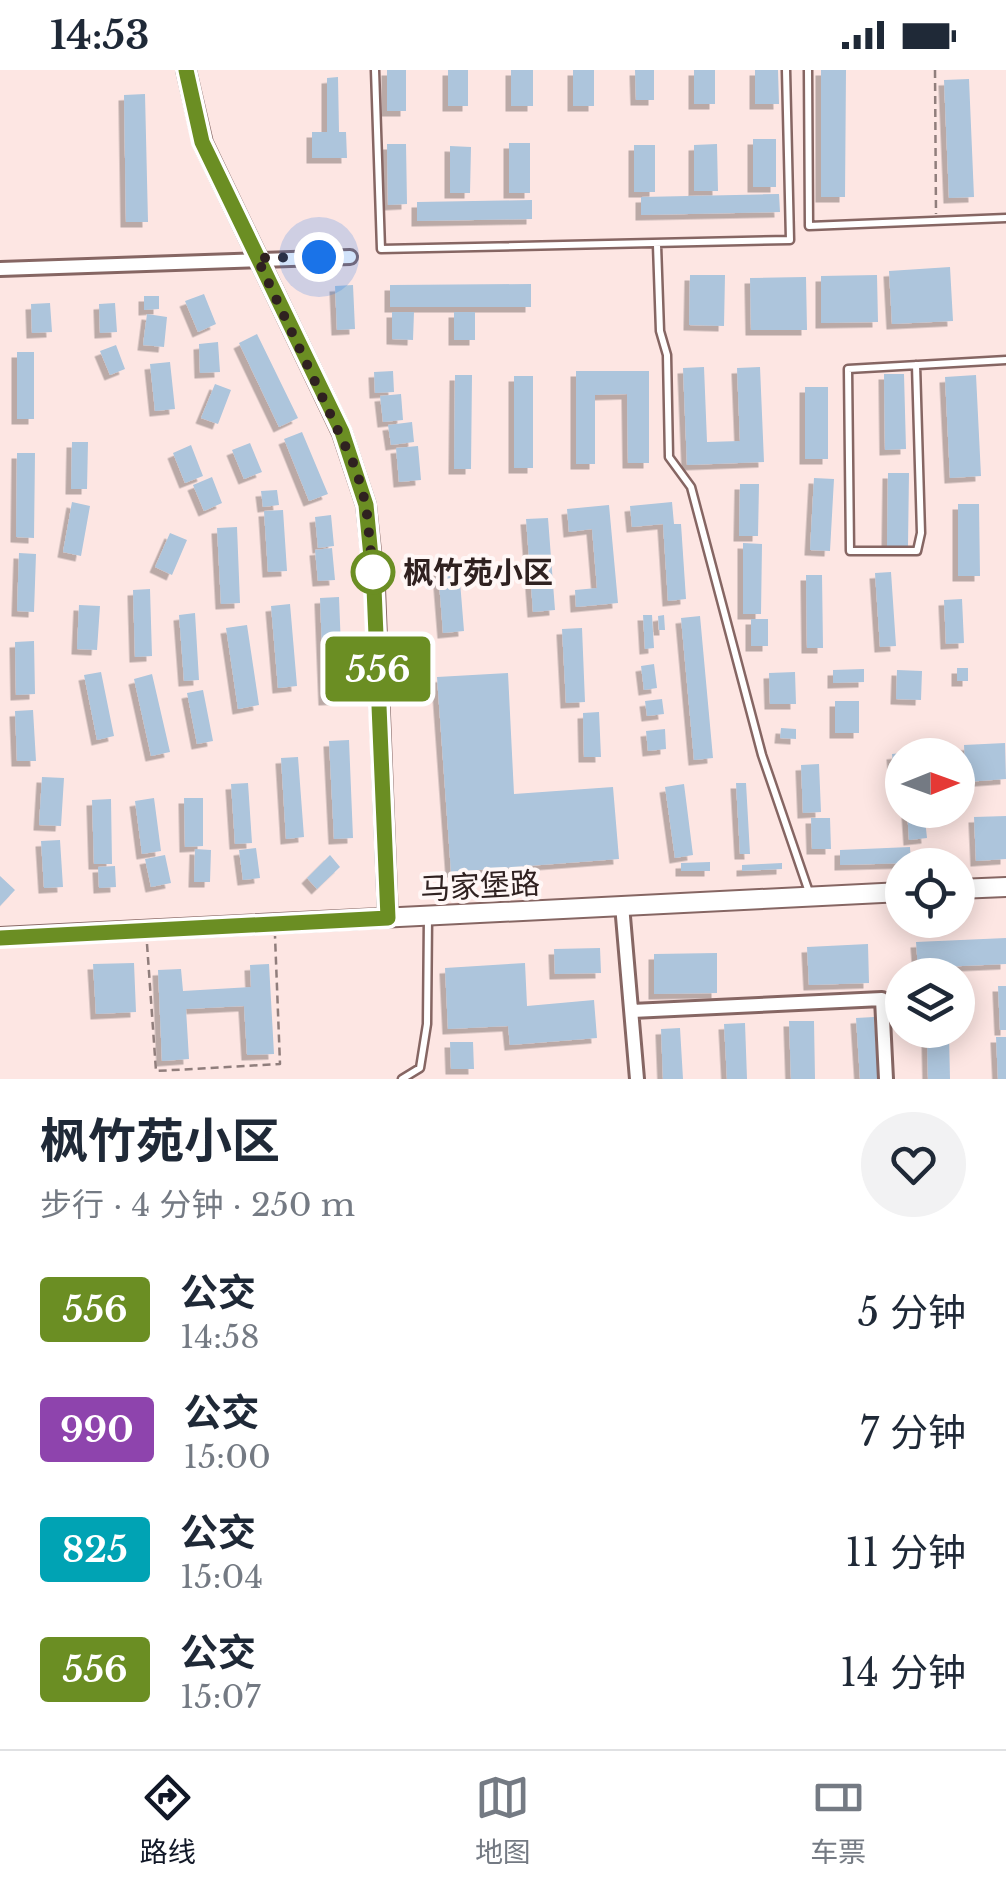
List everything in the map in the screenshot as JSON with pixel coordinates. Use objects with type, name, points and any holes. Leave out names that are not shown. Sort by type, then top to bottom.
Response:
[{"type":"main road","points":[[186,70],[202,142],[342,432],[366,505],[374,588],[388,918]]},
{"type":"main road","points":[[975,888],[1006,886]]},
{"type":"main road","name":"马家堡路","points":[[0,938],[885,893]]},
{"type":"street","points":[[0,270],[350,257]]},
{"type":"street","points":[[622,905],[637,1079]]},
{"type":"street","points":[[632,1011],[882,999],[886,1079]]},
{"type":"lane","points":[[375,70],[381,249],[790,240],[786,70]]},
{"type":"lane","points":[[808,70],[810,226],[1006,218]]},
{"type":"lane","points":[[657,245],[660,332],[667,354],[668,457],[691,488],[762,754],[810,896]]},
{"type":"lane","points":[[916,366],[921,533],[917,551],[850,551],[848,369],[1006,360]]},
{"type":"lane","points":[[402,1079],[420,1068],[426,1024],[428,916]]},
{"type":"path","points":[[936,70],[936,220]]},
{"type":"path","points":[[146,932],[156,1072],[280,1064],[275,924]]},
{"type":"building","points":[[387,70],[406,70],[406,111],[387,111]]},
{"type":"building","points":[[448,70],[468,70],[468,106],[448,106]]},
{"type":"building","points":[[511,70],[533,70],[533,106],[511,106]]},
{"type":"building","points":[[573,70],[594,70],[594,106],[573,106]]},
{"type":"building","points":[[635,70],[654,70],[654,100],[636,100]]},
{"type":"building","points":[[694,70],[715,70],[715,104],[694,104]]},
{"type":"building","points":[[755,70],[778,70],[779,104],[755,104]]},
{"type":"building","points":[[821,70],[846,70],[845,197],[821,197]]},
{"type":"building","points":[[338,77],[339,132],[346,132],[347,158],[312,158],[312,132],[327,132],[327,78]]},
{"type":"building","points":[[969,79],[974,197],[949,198],[944,80]]},
{"type":"building","points":[[145,94],[148,222],[126,222],[124,95]]},
{"type":"building","points":[[753,139],[776,139],[776,187],[753,187]]},
{"type":"building","points":[[509,143],[530,143],[530,193],[509,193]]},
{"type":"building","points":[[387,144],[406,144],[407,204],[388,205]]},
{"type":"building","points":[[717,144],[718,191],[694,191],[694,145]]},
{"type":"building","points":[[634,145],[655,145],[655,192],[634,192]]},
{"type":"building","points":[[450,146],[471,147],[470,193],[450,193]]},
{"type":"building","points":[[779,194],[780,212],[641,215],[641,197]]},
{"type":"building","points":[[532,200],[532,219],[417,221],[417,202]]},
{"type":"building","points":[[950,267],[953,321],[892,324],[889,271]]},
{"type":"building","points":[[690,275],[725,275],[724,326],[689,325]]},
{"type":"building","points":[[877,275],[878,322],[821,323],[821,276]]},
{"type":"building","points":[[806,277],[807,330],[751,330],[750,278]]},
{"type":"building","points":[[531,284],[531,307],[390,307],[390,285]]},
{"type":"building","points":[[353,285],[355,329],[337,330],[335,286]]},
{"type":"building","points":[[204,294],[216,324],[198,332],[185,301]]},
{"type":"building","points":[[144,296],[159,296],[159,309],[144,310]]},
{"type":"building","points":[[50,303],[52,332],[32,333],[31,304]]},
{"type":"building","points":[[115,303],[117,332],[100,333],[99,304]]},
{"type":"building","points":[[392,312],[414,312],[413,340],[392,339]]},
{"type":"building","points":[[454,312],[475,312],[475,340],[454,340]]},
{"type":"building","points":[[147,314],[167,317],[164,347],[143,345]]},
{"type":"building","points":[[257,334],[298,418],[279,427],[239,343]]},
{"type":"building","points":[[218,342],[220,372],[200,373],[199,344]]},
{"type":"building","points":[[116,345],[125,369],[110,375],[100,351]]},
{"type":"building","points":[[17,352],[34,352],[34,419],[17,419]]},
{"type":"building","points":[[170,362],[175,409],[155,411],[150,364]]},
{"type":"building","points":[[704,367],[707,442],[740,441],[737,368],[760,367],[764,462],[687,465],[683,368]]},
{"type":"building","points":[[393,371],[394,392],[375,393],[374,372]]},
{"type":"building","points":[[576,371],[649,371],[649,463],[628,463],[627,394],[595,395],[595,464],[576,464]]},
{"type":"building","points":[[884,374],[904,374],[906,449],[885,450]]},
{"type":"building","points":[[455,375],[472,375],[471,469],[454,469]]},
{"type":"building","points":[[976,375],[981,476],[950,478],[945,377]]},
{"type":"building","points":[[514,376],[533,376],[533,468],[514,468]]},
{"type":"building","points":[[215,384],[231,390],[218,424],[201,418]]},
{"type":"building","points":[[805,387],[828,387],[828,459],[805,459]]},
{"type":"building","points":[[401,394],[403,420],[383,422],[380,396]]},
{"type":"building","points":[[412,422],[414,442],[391,445],[388,425]]},
{"type":"building","points":[[302,432],[328,494],[309,501],[284,439]]},
{"type":"building","points":[[72,442],[88,442],[87,489],[71,489]]},
{"type":"building","points":[[250,443],[262,472],[244,479],[232,450]]},
{"type":"building","points":[[191,445],[203,476],[185,483],[173,453]]},
{"type":"building","points":[[418,446],[421,480],[399,482],[396,448]]},
{"type":"building","points":[[17,453],[35,453],[34,538],[16,537]]},
{"type":"building","points":[[888,473],[909,473],[908,546],[887,546]]},
{"type":"building","points":[[212,477],[222,503],[204,511],[193,485]]},
{"type":"building","points":[[814,478],[834,479],[830,551],[810,550]]},
{"type":"building","points":[[740,484],[759,484],[758,536],[739,536]]},
{"type":"building","points":[[277,490],[279,505],[263,507],[261,491]]},
{"type":"building","points":[[72,502],[90,506],[81,556],[63,552]]},
{"type":"building","points":[[672,502],[674,524],[681,524],[686,599],[668,601],[663,524],[632,527],[630,506]]},
{"type":"building","points":[[958,504],[979,504],[980,576],[958,576]]},
{"type":"building","points":[[609,505],[618,603],[576,607],[575,590],[597,588],[592,529],[569,532],[567,509]]},
{"type":"building","points":[[283,510],[287,571],[268,572],[264,511]]},
{"type":"building","points":[[331,515],[334,546],[318,548],[315,517]]},
{"type":"building","points":[[548,518],[555,610],[533,612],[526,519]]},
{"type":"building","points":[[237,527],[240,603],[221,604],[217,528]]},
{"type":"building","points":[[170,533],[187,540],[172,575],[155,567]]},
{"type":"building","points":[[743,543],[762,544],[761,614],[743,614]]},
{"type":"building","points":[[332,548],[335,580],[318,581],[315,550]]},
{"type":"building","points":[[19,553],[36,554],[34,612],[17,611]]},
{"type":"building","points":[[459,569],[464,631],[443,633],[438,570]]},
{"type":"building","points":[[891,572],[896,646],[880,647],[875,573]]},
{"type":"building","points":[[806,575],[822,575],[823,648],[807,648]]},
{"type":"building","points":[[150,589],[152,656],[135,657],[133,590]]},
{"type":"building","points":[[339,597],[343,699],[324,700],[320,598]]},
{"type":"building","points":[[962,599],[964,643],[946,644],[944,600]]},
{"type":"building","points":[[290,604],[297,686],[278,688],[271,606]]},
{"type":"building","points":[[79,605],[100,606],[97,650],[77,649]]},
{"type":"building","points":[[195,613],[199,680],[184,681],[179,615]]},
{"type":"building","points":[[643,615],[652,615],[654,648],[645,649]]},
{"type":"building","points":[[664,615],[665,630],[659,630],[658,616]]},
{"type":"building","points":[[700,616],[713,758],[694,760],[681,618]]},
{"type":"building","points":[[751,619],[768,619],[768,646],[751,646]]},
{"type":"building","points":[[247,625],[259,705],[238,709],[226,628]]},
{"type":"building","points":[[582,628],[585,702],[566,703],[562,629]]},
{"type":"building","points":[[34,641],[35,694],[16,695],[15,642]]},
{"type":"building","points":[[654,664],[657,688],[644,690],[641,666]]},
{"type":"building","points":[[957,668],[968,668],[968,681],[957,681]]},
{"type":"building","points":[[864,669],[864,682],[833,683],[833,670]]},
{"type":"building","points":[[897,670],[922,671],[921,700],[896,699]]},
{"type":"building","points":[[101,672],[114,736],[97,740],[84,675]]},
{"type":"building","points":[[795,672],[796,704],[770,704],[769,673]]},
{"type":"building","points":[[508,673],[514,794],[613,787],[619,859],[451,872],[437,677]]},
{"type":"building","points":[[152,674],[170,752],[151,756],[134,679]]},
{"type":"building","points":[[203,690],[213,741],[197,744],[187,693]]},
{"type":"building","points":[[662,699],[664,714],[647,716],[645,701]]},
{"type":"building","points":[[835,701],[859,701],[859,733],[835,733]]},
{"type":"building","points":[[33,710],[36,761],[17,761],[15,711]]},
{"type":"building","points":[[599,712],[601,757],[584,757],[583,713]]},
{"type":"building","points":[[781,728],[796,729],[796,739],[780,738]]},
{"type":"building","points":[[665,729],[666,749],[648,751],[646,731]]},
{"type":"building","points":[[349,740],[353,838],[334,839],[329,741]]},
{"type":"building","points":[[1005,743],[1006,779],[975,781],[975,744]]},
{"type":"building","points":[[298,757],[304,837],[286,839],[281,758]]},
{"type":"building","points":[[819,764],[821,812],[803,813],[801,765]]},
{"type":"building","points":[[42,777],[64,778],[61,826],[39,825]]},
{"type":"building","points":[[248,783],[252,843],[235,844],[231,784]]},
{"type":"building","points":[[736,783],[746,783],[750,854],[740,854]]},
{"type":"building","points":[[684,784],[693,855],[675,858],[665,787]]},
{"type":"building","points":[[154,798],[161,851],[142,854],[135,801]]},
{"type":"building","points":[[184,798],[203,798],[203,846],[185,847]]},
{"type":"building","points":[[111,799],[112,864],[94,864],[92,800]]},
{"type":"building","points":[[1006,816],[1006,859],[976,861],[975,817]]},
{"type":"building","points":[[811,818],[830,818],[831,849],[812,849]]},
{"type":"building","points":[[908,828],[926,828],[927,838],[909,840]]},
{"type":"building","points":[[60,840],[63,887],[44,888],[41,841]]},
{"type":"building","points":[[256,848],[260,878],[243,880],[239,850]]},
{"type":"building","points":[[885,848],[885,864],[840,865],[840,850]]},
{"type":"building","points":[[195,849],[211,850],[210,882],[194,882]]},
{"type":"building","points":[[165,855],[171,883],[151,887],[145,859]]},
{"type":"building","points":[[330,855],[340,867],[317,889],[307,878]]},
{"type":"building","points":[[710,862],[710,871],[681,871],[681,863]]},
{"type":"building","points":[[782,863],[782,869],[742,871],[742,865]]},
{"type":"building","points":[[115,866],[116,887],[99,888],[98,867]]},
{"type":"building","points":[[0,876],[15,890],[0,906]]},
{"type":"building","points":[[1006,938],[1006,964],[975,965],[975,958],[917,958],[916,942]]},
{"type":"building","points":[[868,944],[869,983],[809,985],[807,947]]},
{"type":"building","points":[[600,948],[601,973],[555,974],[554,949]]},
{"type":"building","points":[[717,953],[717,993],[654,994],[654,954]]},
{"type":"building","points":[[134,963],[136,1012],[96,1014],[93,964]]},
{"type":"building","points":[[525,963],[527,1006],[594,1000],[597,1038],[510,1045],[508,1026],[448,1029],[445,968]]},
{"type":"building","points":[[269,964],[274,1054],[247,1055],[244,1006],[186,1009],[189,1059],[162,1061],[158,970],[181,969],[183,991],[251,987],[250,965]]},
{"type":"building","points":[[998,986],[1006,986],[1006,1030],[1000,1030]]},
{"type":"building","points":[[874,1017],[878,1079],[860,1079],[856,1018]]},
{"type":"building","points":[[789,1021],[814,1021],[815,1079],[791,1079]]},
{"type":"building","points":[[745,1023],[747,1079],[727,1079],[724,1024]]},
{"type":"building","points":[[680,1028],[683,1079],[663,1079],[661,1029]]},
{"type":"building","points":[[996,1037],[1006,1037],[1006,1079],[998,1079]]},
{"type":"building","points":[[450,1042],[473,1042],[474,1069],[451,1069]]},
{"type":"building","points":[[927,1048],[949,1048],[950,1079],[928,1079]]},
{"type":"bus line","name":"556","points":[[0,938],[388,918],[372,547],[366,505],[342,432],[202,142],[186,70]]},
{"type":"place","name":"枫竹苑小区","points":[[373,572]]},
{"type":"route","points":[[319,257],[257,258],[342,432],[356,469],[366,505],[373,572]]}]
